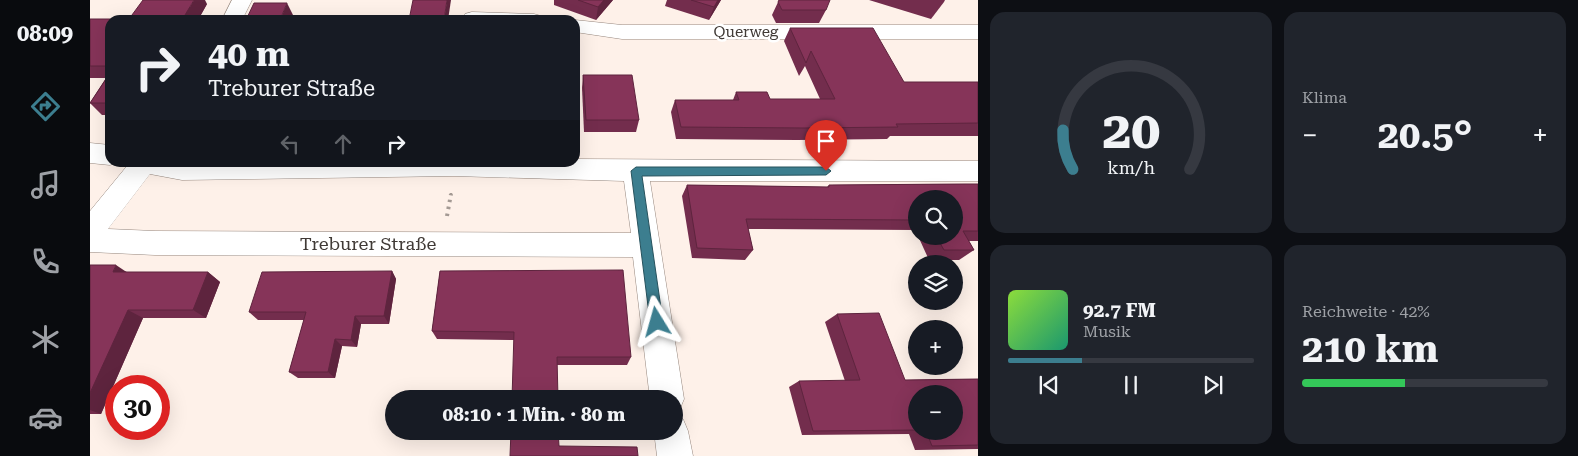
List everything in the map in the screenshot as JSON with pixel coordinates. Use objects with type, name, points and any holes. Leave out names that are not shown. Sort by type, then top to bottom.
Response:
[{"type":"street","points":[[234,15],[242,0]]},
{"type":"street","points":[[473,13],[490,15]]},
{"type":"street","name":"Querweg","points":[[580,27],[622,32],[978,32]]},
{"type":"street","points":[[90,153],[105,154]]},
{"type":"street","points":[[90,231],[138,167]]},
{"type":"street","points":[[164,167],[182,170],[318,167]]},
{"type":"street","points":[[532,167],[636,171],[978,171]]},
{"type":"street","points":[[636,171],[666,390]]},
{"type":"street","name":"Treburer Straße","points":[[90,240],[164,244],[646,246]]},
{"type":"street","points":[[672,440],[675,456]]},
{"type":"path","points":[[444,244],[454,167]]},
{"type":"building","points":[[143,0],[194,0],[185,15],[132,15]]},
{"type":"building","points":[[413,0],[447,0],[445,15],[410,15]]},
{"type":"building","points":[[578,0],[604,0],[598,7]]},
{"type":"building","points":[[691,0],[718,0],[714,7]]},
{"type":"building","points":[[779,0],[830,0],[826,10],[782,10],[778,2]]},
{"type":"building","points":[[254,3],[287,3],[282,15],[248,15]]},
{"type":"building","points":[[90,19],[105,19],[105,66],[90,66]]},
{"type":"building","points":[[790,28],[873,28],[904,82],[978,82],[978,123],[896,124],[898,127],[681,127],[675,100],[739,100],[736,92],[767,92],[770,99],[835,99],[811,51],[806,63]]},
{"type":"building","points":[[583,75],[632,75],[639,120],[586,120]]},
{"type":"building","points":[[105,80],[105,103],[90,103]]},
{"type":"building","points":[[978,184],[978,231],[963,231],[963,190],[908,190],[908,220],[746,219],[753,250],[697,248],[687,185],[829,187],[829,185]]},
{"type":"building","points":[[963,231],[974,250],[944,250],[941,245],[963,245]]},
{"type":"building","points":[[90,265],[116,265],[113,272],[208,272],[193,310],[128,310],[90,393]]},
{"type":"building","points":[[623,270],[631,357],[557,357],[558,390],[512,390],[514,332],[432,331],[440,271]]},
{"type":"building","points":[[392,271],[384,316],[355,316],[351,340],[335,339],[328,372],[289,372],[306,312],[249,312],[262,272]]},
{"type":"building","points":[[879,313],[905,380],[978,379],[978,445],[932,446],[930,440],[963,440],[963,385],[908,385],[908,430],[813,431],[799,381],[860,380],[837,314]]},
{"type":"building","points":[[511,440],[559,440],[559,446],[637,447],[638,456],[510,456]]},
{"type":"route","points":[[657,322],[636,171],[826,171]]}]
